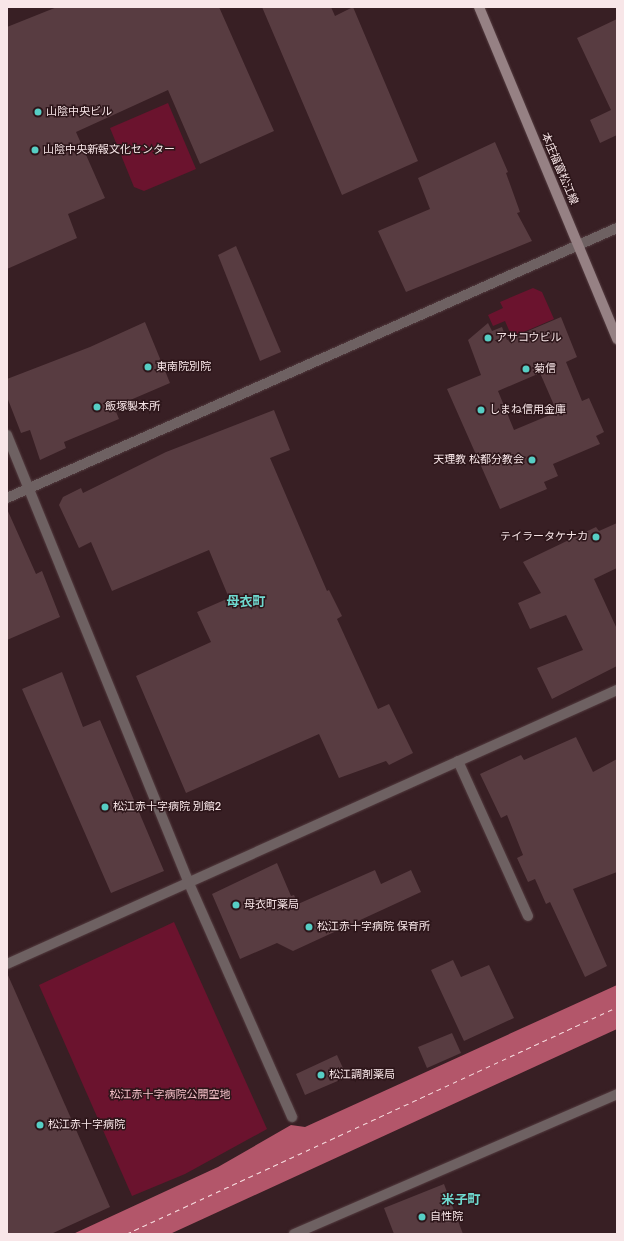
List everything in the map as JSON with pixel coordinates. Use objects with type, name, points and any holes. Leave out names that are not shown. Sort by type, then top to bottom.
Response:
[{"type":"main road","name":"本庄福富松江線","points":[[479,7],[617,339]]},
{"type":"street","points":[[7,498],[617,228]]},
{"type":"street","points":[[7,435],[188,881],[292,1117]]},
{"type":"street","points":[[7,964],[188,881],[617,690]]},
{"type":"street","points":[[458,762],[528,916]]},
{"type":"street","points":[[294,1234],[617,1094]]},
{"type":"green space","points":[[168,103],[196,169],[144,191],[134,187],[110,128]]},
{"type":"green space","points":[[533,288],[542,292],[554,319],[512,337],[505,321],[493,326],[488,315],[503,308],[500,302]]},
{"type":"green space","name":"松江赤十字病院公開空地","points":[[174,922],[267,1129],[185,1174],[132,1196],[39,985]]},
{"type":"shaded area","points":[[617,985],[617,1029],[170,1234],[73,1234],[218,1167],[291,1125],[305,1127]]},
{"type":"building","points":[[57,7],[219,7],[274,131],[200,164],[168,90],[76,132],[105,198],[68,214],[77,238],[7,269],[7,27]]},
{"type":"building","points":[[262,7],[331,7],[335,16],[353,7],[418,161],[342,195]]},
{"type":"building","points":[[617,19],[617,135],[600,143],[590,120],[611,110],[577,38]]},
{"type":"building","points":[[495,142],[508,172],[506,173],[520,212],[517,213],[532,241],[406,292],[378,231],[430,209],[418,178]]},
{"type":"building","points":[[236,246],[281,352],[260,361],[218,255]]},
{"type":"building","points":[[561,317],[577,357],[566,362],[582,401],[589,398],[604,432],[596,436],[600,444],[553,464],[558,476],[544,482],[547,489],[500,509],[447,389],[481,375],[468,340],[488,323],[492,331],[502,327],[507,340]],"holes":[[[540,373],[557,412],[514,430],[498,391]]]},
{"type":"building","points":[[145,322],[170,383],[114,407],[119,419],[64,442],[66,448],[40,460],[30,430],[21,433],[7,397],[7,379],[90,347]]},
{"type":"building","points":[[274,410],[290,450],[270,458],[327,591],[329,590],[342,616],[337,619],[378,709],[389,704],[413,753],[389,765],[386,761],[339,778],[319,734],[186,793],[136,676],[211,642],[197,612],[229,598],[209,550],[112,591],[91,542],[79,548],[59,505],[63,497],[81,488],[83,493],[166,452]]},
{"type":"building","points":[[7,509],[36,574],[42,571],[60,617],[7,640]]},
{"type":"building","points":[[617,523],[617,568],[594,579],[617,629],[617,666],[552,699],[537,668],[583,650],[566,615],[530,629],[518,603],[541,593],[523,562],[596,527],[599,531]]},
{"type":"building","name":"松江赤十字病院 別館2","points":[[62,672],[83,727],[100,720],[164,871],[111,893],[22,689]]},
{"type":"building","points":[[576,737],[593,772],[617,759],[617,872],[573,889],[607,966],[585,977],[550,902],[546,904],[535,879],[528,882],[517,858],[523,855],[507,815],[501,818],[480,774],[521,755],[524,760]]},
{"type":"building","points":[[277,863],[291,896],[294,895],[298,904],[375,870],[381,884],[411,870],[421,892],[293,951],[277,943],[240,959],[212,894]]},
{"type":"building","points":[[453,960],[461,977],[489,965],[514,1018],[464,1041],[431,970]]},
{"type":"building","name":"松江赤十字病院","points":[[7,973],[110,1207],[51,1234],[7,1234]]},
{"type":"building","points":[[452,1033],[461,1053],[427,1068],[418,1047]]},
{"type":"building","name":"松江調剤薬局","points":[[337,1055],[347,1077],[305,1095],[296,1074]]},
{"type":"building","name":"自性院","points":[[444,1184],[463,1234],[394,1234],[384,1208]]},
{"type":"ferry route","points":[[126,1234],[617,1007]]},
{"type":"place","name":"山陰中央ビル","points":[[38,112]]},
{"type":"place","name":"山陰中央新報文化センター","points":[[35,150]]},
{"type":"place","name":"アサコウビル","points":[[488,338]]},
{"type":"place","name":"東南院別院","points":[[148,367]]},
{"type":"place","name":"菊信","points":[[526,369]]},
{"type":"place","name":"飯塚製本所","points":[[97,407]]},
{"type":"place","name":"しまね信用金庫","points":[[481,410]]},
{"type":"place","name":"天理教 松都分教会","points":[[532,460]]},
{"type":"place","name":"テイラータケナカ","points":[[596,537]]},
{"type":"place","name":"松江赤十字病院 別館2","points":[[105,807]]},
{"type":"place","name":"母衣町薬局","points":[[236,905]]},
{"type":"place","name":"松江赤十字病院 保育所","points":[[309,927]]},
{"type":"place","name":"松江調剤薬局","points":[[321,1075]]},
{"type":"place","name":"松江赤十字病院","points":[[40,1125]]},
{"type":"place","name":"自性院","points":[[422,1217]]},
{"type":"district","name":"母衣町","points":[[246,602]]},
{"type":"district","name":"米子町","points":[[461,1200]]}]
